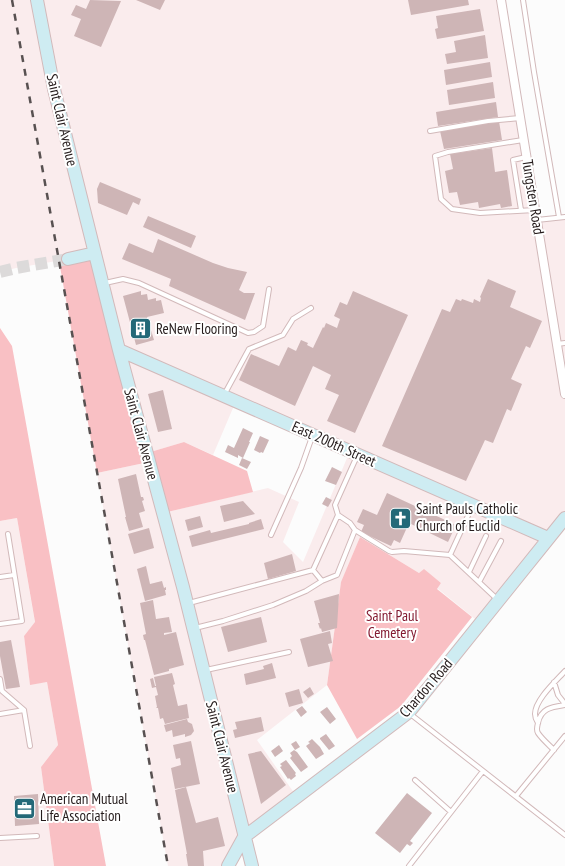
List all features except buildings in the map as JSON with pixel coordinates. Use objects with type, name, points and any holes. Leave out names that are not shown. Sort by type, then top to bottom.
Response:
[{"type":"street","name":"Saint Clair Avenue","points":[[37,0],[54,89],[102,283],[187,604],[252,866]]},
{"type":"street","name":"Tungsten Road","points":[[500,0],[536,220],[561,343],[565,390]]},
{"type":"street","points":[[68,259],[95,253]]},
{"type":"street","name":"East 200th Street","points":[[119,350],[548,538]]},
{"type":"street","name":"Chardon Road","points":[[228,866],[244,836],[409,712],[565,518]]},
{"type":"lane","points":[[523,0],[559,218]]},
{"type":"lane","points":[[430,131],[488,121],[520,118]]},
{"type":"lane","points":[[523,140],[448,152],[435,156],[441,199],[452,209],[480,213],[535,210]]},
{"type":"lane","points":[[521,210],[513,160],[526,157]]},
{"type":"lane","points":[[536,220],[565,217]]},
{"type":"lane","points":[[102,283],[123,279],[139,283],[248,332],[254,332],[263,326],[270,289]]},
{"type":"lane","points":[[224,396],[249,349],[283,335],[293,320],[311,308]]},
{"type":"lane","points":[[271,535],[301,468],[313,435]]},
{"type":"lane","points":[[313,570],[338,515],[336,505],[358,454]]},
{"type":"lane","points":[[450,555],[473,505]]},
{"type":"lane","points":[[338,515],[350,523],[355,530],[389,551],[450,555],[498,600]]},
{"type":"lane","points":[[193,628],[223,621],[273,605],[306,591],[322,581],[337,575],[355,530]]},
{"type":"lane","points":[[0,624],[22,621],[8,534]]},
{"type":"lane","points":[[468,572],[486,536]]},
{"type":"lane","points":[[479,582],[501,541]]},
{"type":"lane","points":[[187,604],[313,570]]},
{"type":"lane","points":[[313,570],[322,581]]},
{"type":"lane","points":[[0,577],[14,575]]},
{"type":"lane","points":[[203,670],[289,652]]},
{"type":"lane","points":[[538,724],[535,719],[536,709],[545,692],[565,671]]},
{"type":"lane","points":[[0,679],[2,691],[24,710],[30,746]]},
{"type":"lane","points":[[554,682],[558,695],[565,704],[546,709],[540,716],[537,730],[554,750]]},
{"type":"lane","points":[[0,714],[24,710]]},
{"type":"lane","points":[[409,712],[565,835]]},
{"type":"lane","points":[[516,796],[565,736]]},
{"type":"lane","points":[[409,866],[483,771]]},
{"type":"lane","points":[[415,780],[451,812]]},
{"type":"lane","points":[[0,838],[37,836]]},
{"type":"shaded area","points":[[0,0],[501,0],[537,220],[565,220],[565,518],[480,623],[437,588],[441,583],[424,570],[419,573],[360,537],[341,583],[327,685],[257,740],[297,797],[244,837],[228,866],[168,866],[97,473],[149,462],[163,513],[268,488],[299,502],[283,542],[303,562],[350,451],[236,401],[213,455],[184,442],[147,453],[68,259],[0,272]]},
{"type":"shaded area","points":[[17,518],[35,623],[24,636],[30,684],[47,682],[58,745],[41,767],[54,866],[0,866],[0,521]]},
{"type":"green space","points":[[95,253],[147,453],[184,442],[247,471],[253,492],[163,513],[149,462],[97,473],[59,261]]},
{"type":"green space","points":[[0,328],[12,346],[106,866],[54,866],[41,767],[58,745],[47,682],[30,685],[24,636],[35,622],[17,518],[0,521]]},
{"type":"green space","name":"Saint Paul Cemetery","points":[[360,537],[419,573],[424,569],[441,583],[437,589],[472,617],[401,706],[357,739],[327,685],[341,582]]},
{"type":"tunnel","points":[[0,272],[68,259]]},
{"type":"railway","points":[[12,0],[168,866]]},
{"type":"place","name":"ReNew Flooring","points":[[141,329]]},
{"type":"place","name":"Saint Pauls Catholic Church of Euclid","points":[[400,518]]},
{"type":"place","name":"American Mutual Life Association","points":[[25,808]]}]
